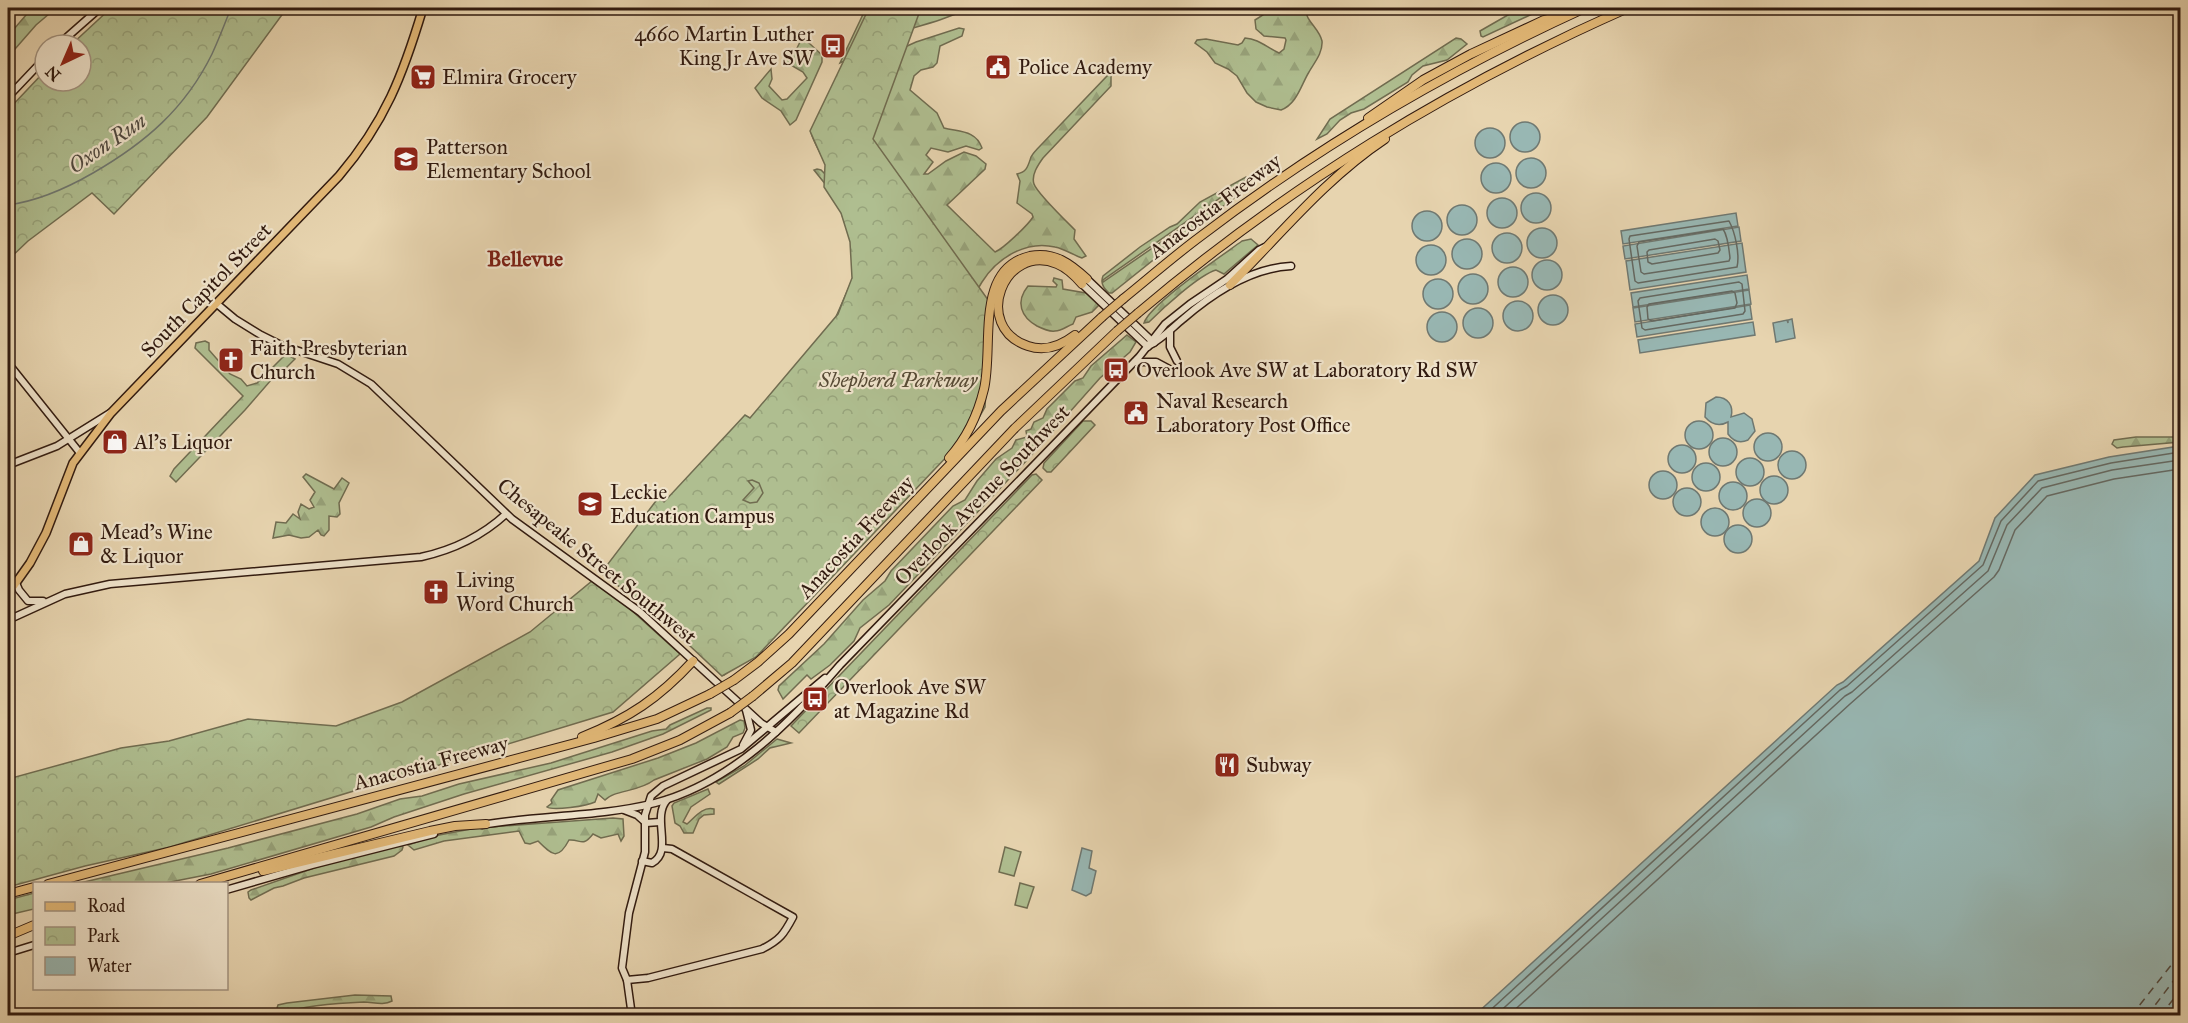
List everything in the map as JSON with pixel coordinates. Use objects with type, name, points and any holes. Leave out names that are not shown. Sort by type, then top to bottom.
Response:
[{"type":"highway","name":"Anacostia Freeway","points":[[55,882],[638,725],[680,710],[710,694],[734,680],[782,641],[1008,404],[1121,298],[1187,246],[1268,187],[1353,132],[1378,109],[1423,80],[1471,54],[1544,20],[1585,8]]},
{"type":"highway","name":"Anacostia Freeway","points":[[207,882],[632,759],[680,741],[730,713],[792,663],[1015,428],[1117,331],[1219,248],[1309,182],[1403,122],[1509,64],[1628,8]]},
{"type":"highway","points":[[1230,285],[1319,192],[1362,155],[1395,132],[1509,64]]},
{"type":"highway","points":[[875,544],[898,512],[952,454],[972,422],[986,379],[992,293],[1002,274],[1020,260],[1043,255],[1063,260],[1085,281]]},
{"type":"highway","points":[[1085,281],[1056,263],[1037,261],[1022,266],[1006,279],[999,292],[997,308],[1002,324],[1021,344],[1044,348],[1065,342],[1101,316]]},
{"type":"highway","points":[[516,759],[582,737],[631,715],[663,692],[693,661]]},
{"type":"highway","points":[[223,877],[258,872],[430,831],[486,824]]},
{"type":"highway","points":[[8,892],[33,887]]},
{"type":"highway","points":[[8,931],[33,925]]},
{"type":"highway","points":[[8,936],[33,925]]},
{"type":"main road","name":"South Capitol Street","points":[[8,594],[46,533],[71,466],[111,413],[339,176],[364,145],[385,112],[397,87],[423,8]]},
{"type":"street","points":[[72,33],[100,8]]},
{"type":"street","points":[[8,97],[33,71]]},
{"type":"street","points":[[1151,344],[1175,315],[1227,279],[1259,250],[1266,247]]},
{"type":"street","points":[[1151,344],[1189,313],[1230,285],[1253,274],[1291,266]]},
{"type":"street","points":[[1085,281],[1151,344]]},
{"type":"street","name":"Chesapeake Street Southwest","points":[[217,304],[235,319],[261,335],[287,347],[338,364],[365,380],[506,514],[632,605],[746,710],[776,732]]},
{"type":"street","points":[[1171,329],[1170,347],[1177,361]]},
{"type":"street","name":"Overlook Avenue Southwest","points":[[228,889],[442,831],[647,804],[669,798],[718,776],[751,753],[803,707],[1151,344]]},
{"type":"street","points":[[1134,362],[1156,362],[1171,370]]},
{"type":"street","points":[[8,363],[80,453]]},
{"type":"street","points":[[8,465],[57,446],[111,413]]},
{"type":"street","points":[[8,620],[47,601],[87,588],[130,582],[415,558],[463,543],[506,514]]},
{"type":"street","points":[[16,583],[18,590],[28,601],[47,601]]},
{"type":"street","name":"Overlook Avenue Southwest","points":[[647,804],[652,794],[663,786],[736,752],[840,666]]},
{"type":"street","points":[[736,752],[746,741],[750,730],[746,710]]},
{"type":"street","points":[[642,861],[652,863],[657,861],[663,848],[661,809],[669,798]]},
{"type":"street","points":[[632,1016],[627,980],[622,968],[625,938],[646,843],[647,804]]},
{"type":"street","points":[[621,809],[633,813],[646,823],[660,822]]},
{"type":"street","points":[[627,980],[648,978],[762,949],[776,942],[784,934],[793,917],[672,849],[663,848]]},
{"type":"street","points":[[8,953],[33,945]]},
{"type":"green space","points":[[32,8],[56,8],[36,25],[8,57],[8,36]]},
{"type":"green space","points":[[111,8],[287,8],[207,117],[114,214],[92,193],[28,241],[8,260],[8,110],[33,84],[33,93],[93,93],[93,33],[84,33]]},
{"type":"green space","points":[[866,8],[969,8],[941,20],[913,28],[840,63]]},
{"type":"green space","name":"Shepherd Parkway","points":[[869,8],[921,8],[873,139],[991,304],[985,407],[972,430],[756,657],[722,676],[656,614],[601,573],[659,497],[664,502],[745,415],[750,418],[838,314],[852,278],[850,242],[841,213],[824,187],[825,165],[810,131]]},
{"type":"green space","points":[[1268,8],[1305,8],[1322,41],[1320,54],[1298,94],[1281,110],[1256,102],[1247,93],[1237,76],[1215,63],[1207,52],[1195,43],[1197,40],[1206,39],[1238,45],[1245,38],[1279,53],[1284,49],[1285,38],[1264,36],[1256,29],[1255,20]]},
{"type":"green space","points":[[1520,8],[1545,8],[1481,36],[1480,31]]},
{"type":"green space","name":"Shepherd Parkway","points":[[959,28],[964,29],[962,36],[940,46],[937,63],[914,76],[910,90],[937,113],[944,128],[971,135],[979,142],[982,148],[979,150],[966,146],[948,152],[931,148],[926,155],[933,162],[924,174],[928,174],[964,152],[976,156],[986,164],[985,169],[947,205],[995,252],[1033,217],[1017,203],[1020,181],[1017,174],[1025,170],[1036,151],[1111,74],[1111,86],[1043,158],[1033,177],[1034,184],[1041,194],[1075,230],[1074,239],[1086,256],[1082,258],[1055,247],[1033,246],[1013,253],[988,273],[768,640],[724,675],[667,622],[835,319],[853,278],[854,249],[841,212],[830,190],[814,170],[821,170],[839,188],[811,132],[885,56],[916,42]]},
{"type":"green space","points":[[1456,38],[1467,44],[1447,60],[1423,66],[1412,75],[1408,82],[1364,109],[1351,113],[1340,120],[1327,134],[1317,139],[1330,119]]},
{"type":"green space","points":[[804,40],[822,55],[822,62],[796,120],[790,125],[781,111],[762,98],[755,88],[771,69],[772,79],[769,86],[782,100],[787,99],[807,78],[803,72],[784,61],[784,58],[795,52],[800,42]]},
{"type":"green space","points":[[1246,177],[1247,179],[1103,282],[1218,203],[1252,183],[1252,185],[1192,229],[1112,293],[1105,289],[1102,283],[1103,276],[1140,247],[1177,224],[1200,202]]},
{"type":"green space","points":[[1251,239],[1258,245],[1224,274],[1216,270],[1200,278],[1149,322],[1144,323],[1159,304],[1188,280],[1242,241]]},
{"type":"green space","points":[[1054,278],[1062,280],[1063,289],[1086,293],[1099,305],[1092,312],[1076,317],[1073,324],[1060,330],[1048,331],[1027,318],[1021,303],[1028,286],[1056,287]]},
{"type":"green space","points":[[1127,335],[1136,342],[1130,352],[1100,378],[1028,459],[889,605],[860,628],[854,641],[830,665],[811,679],[807,675],[783,699],[778,690],[779,686],[824,644],[863,600],[885,581],[891,571],[953,506],[965,500],[977,481],[996,459],[1012,448],[1016,440],[1027,437],[1026,431],[1031,429],[1034,422],[1043,418],[1047,409],[1075,381],[1083,378],[1091,366]]},
{"type":"green space","points":[[205,341],[209,343],[209,350],[230,374],[241,379],[247,386],[257,383],[285,355],[295,359],[278,372],[176,482],[170,476],[174,469],[243,396],[195,348],[196,343]]},
{"type":"green space","points":[[1083,421],[1091,421],[1095,425],[1051,472],[1047,472],[1043,468],[1044,463]]},
{"type":"green space","points":[[2136,437],[2180,437],[2180,442],[2117,448],[2112,444],[2114,440]]},
{"type":"green space","points":[[306,474],[334,489],[342,478],[349,483],[339,503],[340,514],[337,517],[329,516],[329,530],[324,536],[318,530],[309,537],[289,535],[273,538],[276,522],[286,523],[293,514],[300,519],[298,512],[301,504],[309,509],[314,507],[310,500],[315,492],[303,477]]},
{"type":"green space","points":[[1036,474],[1042,480],[799,733],[791,726],[1032,475]]},
{"type":"green space","points":[[748,481],[759,483],[763,493],[757,502],[750,503],[743,500],[754,488]]},
{"type":"green space","points":[[592,581],[620,600],[680,654],[613,712],[170,847],[85,866],[8,887],[8,779],[121,748],[169,741],[248,719],[336,726],[402,702],[530,632]]},
{"type":"green space","points":[[711,708],[663,734],[612,752],[464,794],[371,827],[211,874],[170,882],[84,882],[228,848],[357,814],[400,799],[422,796],[459,784],[551,763],[652,731],[666,729],[670,725]]},
{"type":"green space","points":[[740,720],[744,721],[743,733],[733,737],[727,747],[707,759],[641,787],[614,794],[605,800],[598,794],[595,802],[591,804],[563,808],[547,807],[552,803],[551,800],[558,790],[658,758],[696,743]]},
{"type":"green space","points":[[777,739],[791,743],[770,748],[758,759],[719,784],[716,782],[744,766]]},
{"type":"green space","points":[[708,789],[710,794],[691,807],[683,822],[687,824],[706,809],[714,809],[714,814],[704,815],[699,819],[693,833],[684,833],[675,823],[672,806],[674,803]]},
{"type":"green space","points":[[623,819],[624,836],[621,841],[618,834],[601,838],[593,834],[584,842],[569,840],[561,851],[555,854],[538,841],[525,843],[519,831],[444,841],[414,850],[408,845],[434,836],[476,828]]},
{"type":"green space","points":[[401,845],[402,850],[394,856],[304,878],[274,888],[251,900],[249,898],[248,892],[251,890],[317,867]]},
{"type":"green space","points":[[1005,847],[1021,852],[1014,876],[999,872]]},
{"type":"green space","points":[[1020,883],[1034,887],[1027,908],[1015,905]]},
{"type":"green space","points":[[33,893],[33,909],[8,915],[8,900]]},
{"type":"green space","points":[[355,995],[391,996],[392,1001],[382,1004],[364,1002],[323,1005],[282,1013],[277,1008],[278,1005],[287,1003]]},
{"type":"water","points":[[1525,122],[1531,123],[1539,131],[1539,143],[1531,151],[1525,152],[1519,151],[1511,143],[1510,137],[1511,131],[1519,123]]},
{"type":"water","points":[[1490,128],[1501,132],[1505,143],[1501,154],[1490,158],[1479,154],[1475,143],[1479,132]]},
{"type":"water","points":[[1531,158],[1542,162],[1546,173],[1542,184],[1531,188],[1520,184],[1516,173],[1520,162]]},
{"type":"water","points":[[1496,163],[1507,167],[1511,178],[1507,189],[1496,193],[1485,189],[1481,178],[1485,167]]},
{"type":"water","points":[[1536,193],[1547,197],[1551,208],[1547,219],[1536,223],[1525,219],[1521,208],[1525,197]]},
{"type":"water","points":[[1502,198],[1513,202],[1517,213],[1513,224],[1502,228],[1491,224],[1487,213],[1491,202]]},
{"type":"water","points":[[1462,205],[1473,209],[1477,220],[1473,231],[1462,235],[1451,231],[1447,220],[1451,209]]},
{"type":"water","points":[[1427,211],[1433,212],[1441,220],[1441,232],[1433,240],[1427,241],[1421,240],[1413,232],[1412,226],[1413,220],[1421,212]]},
{"type":"water","points":[[1736,213],[1738,226],[1623,244],[1621,231]]},
{"type":"water","points":[[1739,227],[1741,241],[1625,259],[1623,246]]},
{"type":"water","points":[[1542,228],[1553,232],[1557,243],[1553,254],[1542,258],[1531,254],[1527,243],[1531,232]]},
{"type":"water","points":[[1507,233],[1518,237],[1522,248],[1518,259],[1507,263],[1496,259],[1492,248],[1496,237]]},
{"type":"water","points":[[1467,239],[1473,240],[1481,248],[1481,260],[1473,268],[1467,269],[1461,268],[1453,260],[1452,254],[1453,248],[1461,240]]},
{"type":"water","points":[[1742,243],[1746,272],[1630,290],[1626,261]]},
{"type":"water","points":[[1431,245],[1437,246],[1445,254],[1445,266],[1437,274],[1431,275],[1425,274],[1417,266],[1416,260],[1417,254],[1425,246]]},
{"type":"water","points":[[1547,260],[1558,264],[1562,275],[1558,286],[1547,290],[1536,286],[1532,275],[1536,264]]},
{"type":"water","points":[[1513,267],[1519,268],[1527,276],[1527,288],[1519,296],[1513,297],[1507,296],[1499,288],[1498,282],[1499,276],[1507,268]]},
{"type":"water","points":[[1473,274],[1484,278],[1488,289],[1484,300],[1473,304],[1462,300],[1458,289],[1462,278]]},
{"type":"water","points":[[1747,275],[1749,289],[1633,307],[1631,293]]},
{"type":"water","points":[[1438,279],[1449,283],[1453,294],[1449,305],[1438,309],[1427,305],[1423,294],[1427,283]]},
{"type":"water","points":[[1749,290],[1751,304],[1635,322],[1633,308]]},
{"type":"water","points":[[1553,295],[1559,296],[1567,304],[1567,316],[1559,324],[1553,325],[1547,324],[1539,316],[1538,310],[1539,304],[1547,296]]},
{"type":"water","points":[[1518,301],[1529,305],[1533,316],[1529,327],[1518,331],[1507,327],[1503,316],[1507,305]]},
{"type":"water","points":[[1750,305],[1752,319],[1637,337],[1635,324]]},
{"type":"water","points":[[1478,308],[1489,312],[1493,323],[1489,334],[1478,338],[1467,334],[1463,323],[1467,312]]},
{"type":"water","points":[[1442,312],[1453,316],[1457,327],[1453,338],[1442,342],[1431,338],[1427,327],[1431,316]]},
{"type":"water","points":[[1792,319],[1795,338],[1776,342],[1773,323],[1787,320],[1788,323],[1788,320]]},
{"type":"water","points":[[1753,322],[1755,335],[1640,353],[1638,340]]},
{"type":"water","points":[[1716,397],[1729,403],[1732,409],[1731,417],[1744,413],[1752,419],[1755,431],[1748,440],[1739,442],[1734,440],[1728,434],[1728,422],[1716,424],[1705,417],[1706,403]]},
{"type":"water","points":[[1699,421],[1709,425],[1713,435],[1709,445],[1699,449],[1689,445],[1685,435],[1689,425]]},
{"type":"water","points":[[1768,433],[1778,437],[1782,447],[1778,457],[1768,461],[1758,457],[1754,447],[1758,437]]},
{"type":"water","points":[[1723,438],[1733,442],[1737,452],[1733,462],[1723,466],[1713,462],[1709,452],[1713,442]]},
{"type":"water","points":[[1682,445],[1692,449],[1696,459],[1692,469],[1682,473],[1672,469],[1668,459],[1672,449]]},
{"type":"water","points":[[2180,446],[2180,1015],[1475,1015],[1837,685],[1979,561],[1995,518],[2035,475],[2109,457]]},
{"type":"water","points":[[1792,451],[1802,455],[1806,465],[1802,475],[1792,479],[1782,475],[1778,465],[1782,455]]},
{"type":"water","points":[[1750,458],[1760,462],[1764,472],[1760,482],[1750,486],[1740,482],[1736,472],[1740,462]]},
{"type":"water","points":[[1706,463],[1716,467],[1720,477],[1716,487],[1706,491],[1696,487],[1692,477],[1696,467]]},
{"type":"water","points":[[1663,471],[1673,475],[1677,485],[1673,495],[1663,499],[1653,495],[1649,485],[1653,475]]},
{"type":"water","points":[[1774,476],[1784,480],[1788,490],[1784,500],[1774,504],[1764,500],[1760,490],[1764,480]]},
{"type":"water","points":[[1733,482],[1743,486],[1747,496],[1743,506],[1733,510],[1723,506],[1719,496],[1723,486]]},
{"type":"water","points":[[1687,488],[1697,492],[1701,502],[1697,512],[1687,516],[1677,512],[1673,502],[1677,492]]},
{"type":"water","points":[[1757,499],[1767,503],[1771,513],[1767,523],[1757,527],[1747,523],[1743,513],[1747,503]]},
{"type":"water","points":[[1715,508],[1725,512],[1729,522],[1725,532],[1715,536],[1705,532],[1701,522],[1705,512]]},
{"type":"water","points":[[1738,525],[1748,529],[1752,539],[1748,549],[1738,553],[1728,549],[1724,539],[1728,529]]},
{"type":"water","points":[[1082,848],[1092,851],[1089,868],[1096,871],[1091,893],[1086,896],[1072,890]]},
{"type":"waterway","name":"Oxon Run","points":[[8,205],[41,197],[73,184],[112,162],[162,123],[189,92],[201,74],[215,48],[231,8]]},
{"type":"ferry route","points":[[2131,1016],[2180,954]]},
{"type":"ferry route","points":[[2147,1016],[2180,972]]},
{"type":"ferry route","points":[[2160,1016],[2180,991]]},
{"type":"place","name":"4660 Martin Luther King Jr Ave SW","points":[[833,46]]},
{"type":"place","name":"Police Academy","points":[[998,67]]},
{"type":"place","name":"Elmira Grocery","points":[[423,77]]},
{"type":"place","name":"Patterson Elementary School","points":[[406,159]]},
{"type":"place","name":"Faith Presbyterian Church","points":[[231,360]]},
{"type":"place","name":"Overlook Ave SW at Laboratory Rd SW","points":[[1116,370]]},
{"type":"place","name":"Naval Research Laboratory Post Office","points":[[1136,413]]},
{"type":"place","name":"Al's Liquor","points":[[115,442]]},
{"type":"place","name":"Leckie Education Campus","points":[[590,504]]},
{"type":"place","name":"Mead's Wine & Liquor","points":[[81,544]]},
{"type":"place","name":"Living Word Church","points":[[436,592]]},
{"type":"place","name":"Overlook Ave SW at Magazine Rd","points":[[815,699]]},
{"type":"place","name":"Subway","points":[[1227,765]]},
{"type":"district","name":"Bellevue","points":[[525,258]]}]
